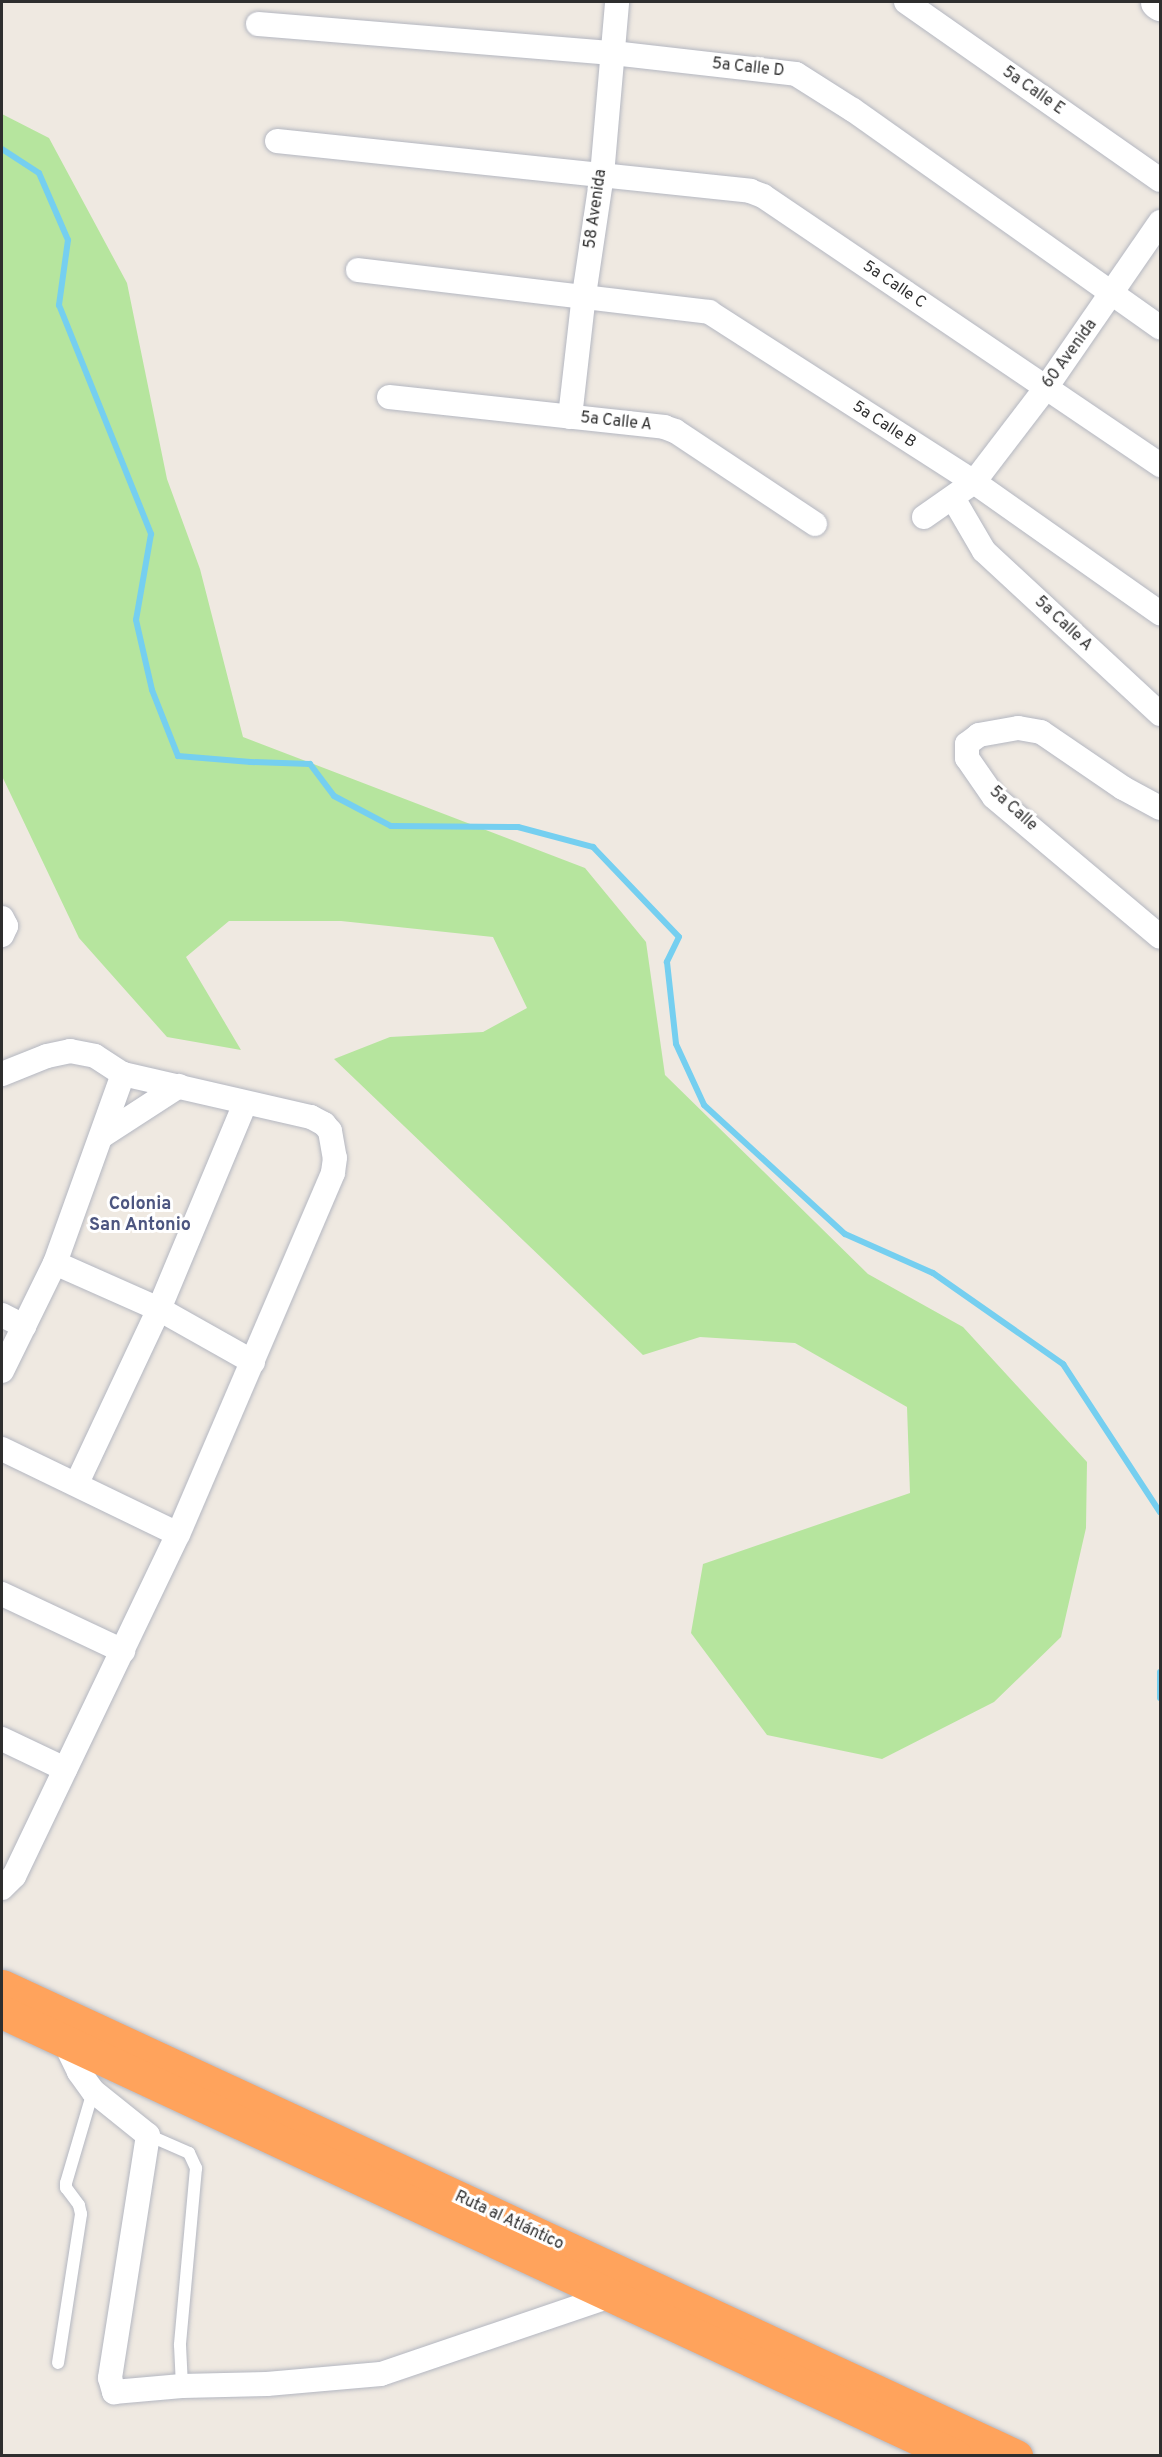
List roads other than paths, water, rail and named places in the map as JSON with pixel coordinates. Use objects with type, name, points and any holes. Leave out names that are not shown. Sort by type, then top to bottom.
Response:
[{"type":"highway","name":"Ruta al Atlántico","points":[[2,1986],[1016,2456]]},
{"type":"highway","name":"Ruta al Atlántico","points":[[2,2012],[956,2456]]},
{"type":"street","name":"58 Avenida","points":[[570,417],[584,295],[602,175],[617,2]]},
{"type":"street","name":"5a Calle E","points":[[906,2],[1161,180]]},
{"type":"street","points":[[1157,2],[1161,4]]},
{"type":"street","name":"5a Calle D","points":[[258,24],[613,53],[796,74],[853,110],[1112,295],[1161,327]]},
{"type":"street","name":"5a Calle C","points":[[277,141],[750,190],[763,196],[1045,389],[1161,465]]},
{"type":"street","name":"60 Avenida","points":[[974,482],[1045,389],[1161,222]]},
{"type":"street","name":"5a Calle B","points":[[358,270],[584,295],[709,312],[974,482],[1161,613]]},
{"type":"street","name":"5a Calle A","points":[[389,397],[664,427],[675,431],[815,524]]},
{"type":"street","points":[[924,517],[974,482]]},
{"type":"street","name":"5a Calle A","points":[[953,498],[984,551],[1161,714]]},
{"type":"street","name":"5a Calle","points":[[1161,808],[1123,788],[1041,732],[1018,728],[979,735],[967,744],[967,758],[994,798],[1161,937]]},
{"type":"street","points":[[2,918],[6,926],[2,935]]},
{"type":"street","points":[[2,1074],[47,1056],[70,1051],[95,1056],[123,1074],[311,1117],[324,1124],[330,1131],[336,1158],[333,1173],[178,1534],[14,1876],[2,1888]]},
{"type":"street","points":[[2,1371],[55,1263],[123,1074]]},
{"type":"street","points":[[102,1136],[179,1086]]},
{"type":"street","points":[[77,1483],[159,1309],[245,1103]]},
{"type":"street","points":[[55,1263],[159,1309],[253,1362]]},
{"type":"street","points":[[2,1315],[24,1326]]},
{"type":"street","points":[[2,1449],[77,1483],[178,1534]]},
{"type":"street","points":[[2,1594],[123,1651]]},
{"type":"street","points":[[2,1739],[65,1769]]},
{"type":"street","points":[[65,2043],[79,2072],[93,2091],[148,2135],[110,2378],[114,2392],[182,2386],[267,2384],[381,2374],[614,2295]]},
{"type":"lane","points":[[58,2363],[81,2214],[79,2205],[66,2188],[66,2183],[93,2091]]},
{"type":"lane","points":[[148,2135],[189,2153],[196,2168],[180,2345],[182,2386]]},
{"type":"waterway","points":[[2,149],[39,173],[68,240],[59,305],[151,534],[136,620],[152,690],[178,756],[310,764],[334,796],[391,826],[518,827],[593,847],[679,937],[667,962],[676,1044],[704,1105],[845,1234],[933,1273],[1063,1364],[1160,1512]]},
{"type":"waterway","points":[[1160,1672],[1160,1698]]},
{"type":"district","name":"Colonia San Antonio","points":[[140,1216]]}]
